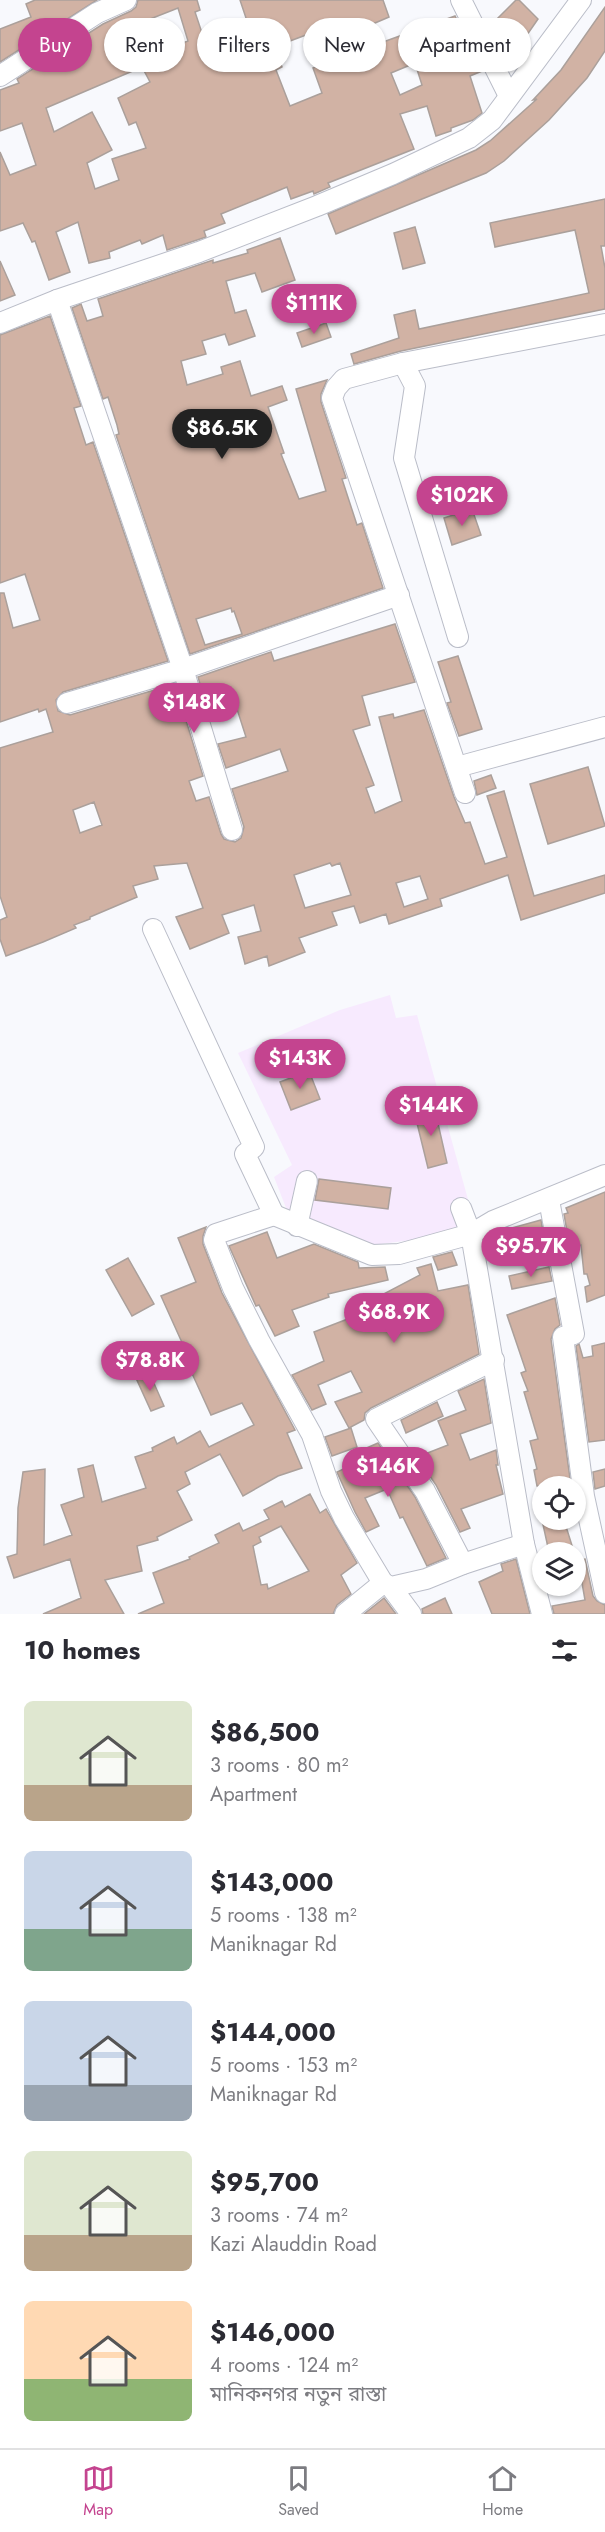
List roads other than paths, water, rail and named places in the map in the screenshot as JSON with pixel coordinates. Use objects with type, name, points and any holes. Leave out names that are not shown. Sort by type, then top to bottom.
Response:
[{"type":"street","points":[[0,76],[97,13],[126,0]]},
{"type":"street","points":[[461,0],[509,96]]},
{"type":"street","points":[[0,323],[57,300],[200,252],[393,174],[469,138],[492,120],[580,0]]},
{"type":"street","points":[[57,300],[183,669],[232,830]]},
{"type":"street","points":[[465,793],[332,398],[336,388],[344,379],[403,363],[605,324]]},
{"type":"street","points":[[403,363],[415,386],[404,458],[458,637]]},
{"type":"street","points":[[67,703],[183,669],[399,595]]},
{"type":"street","points":[[457,767],[605,727]]},
{"type":"street","points":[[153,928],[254,1147],[245,1154],[274,1215],[372,1255],[399,1254],[471,1234],[493,1221],[549,1200],[605,1175]]},
{"type":"street","points":[[297,1226],[308,1181]]},
{"type":"street","points":[[549,1200],[574,1334],[563,1337],[584,1497],[605,1593]]},
{"type":"street","points":[[461,1208],[471,1234],[525,1544],[542,1614]]},
{"type":"street","points":[[274,1215],[216,1234],[214,1240],[233,1288],[258,1340],[312,1435],[331,1491],[344,1518],[387,1585],[411,1614]]},
{"type":"street","points":[[463,1564],[425,1491],[376,1419],[494,1360]]},
{"type":"street","points":[[345,1614],[387,1585],[426,1580],[463,1564],[525,1544]]}]
